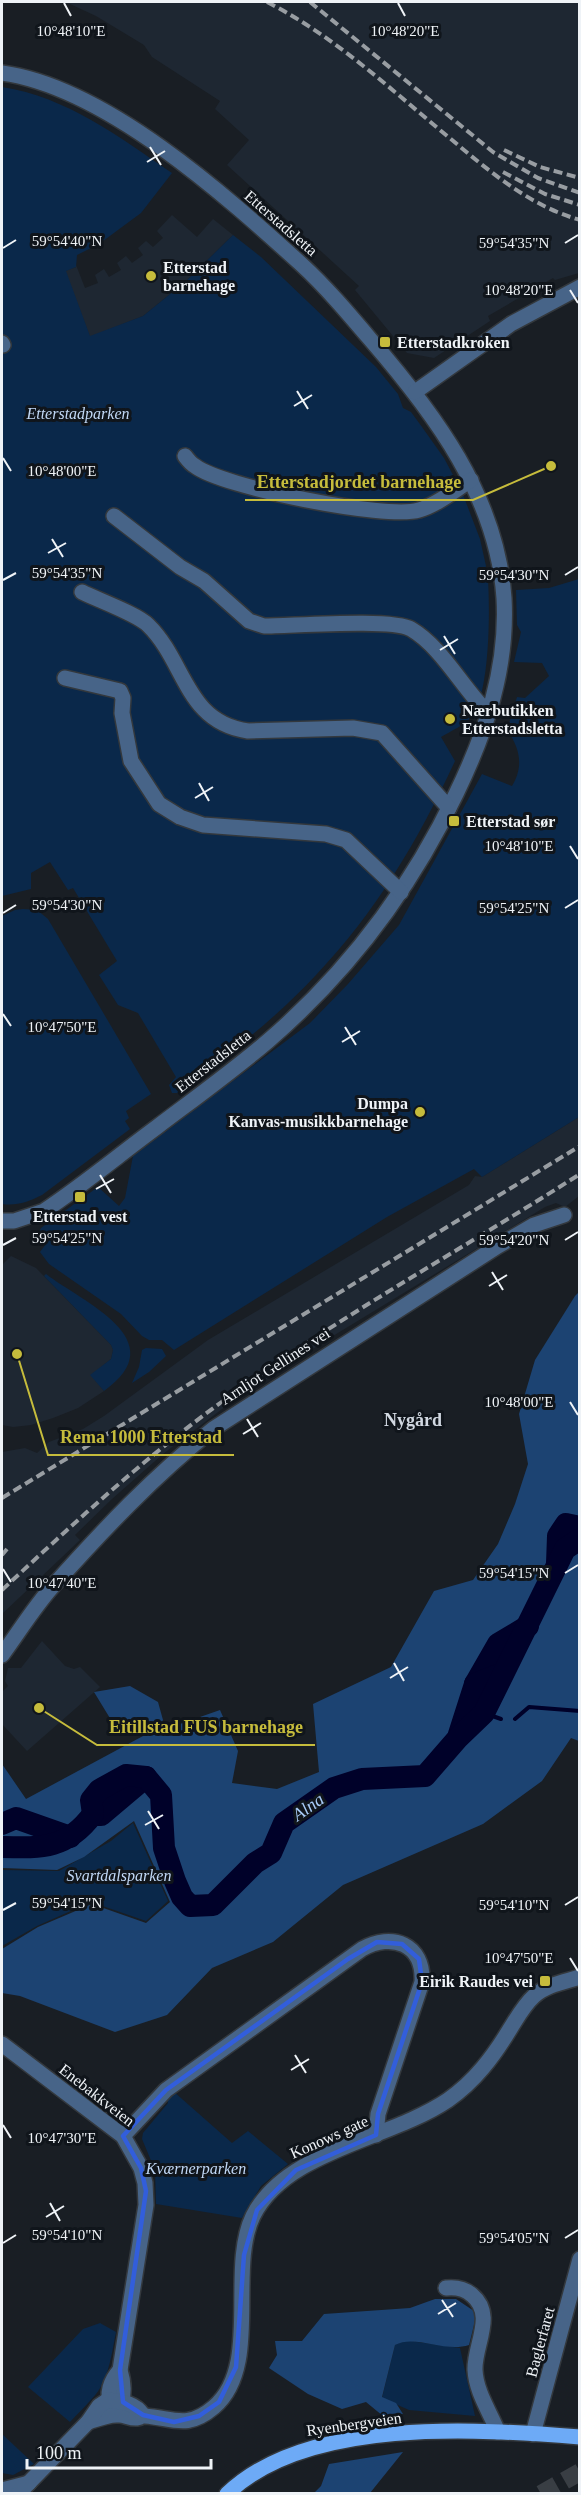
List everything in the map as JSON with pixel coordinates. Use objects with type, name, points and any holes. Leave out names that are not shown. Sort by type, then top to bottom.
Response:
[{"type":"main road","points":[[498,2432],[579,2437]]},
{"type":"main road","name":"Ryenbergveien","points":[[227,2493],[267,2465],[304,2449],[395,2435],[498,2432]]},
{"type":"street","name":"Etterstadsletta","points":[[2,73],[45,83],[84,99],[184,165],[233,204],[309,272],[347,312],[415,392],[449,441],[471,480],[490,530],[504,597],[502,656],[489,714],[477,748],[428,849],[401,892],[355,954],[313,999],[263,1045],[44,1211],[8,1221]]},
{"type":"street","points":[[415,392],[511,324],[579,287]]},
{"type":"street","points":[[185,456],[196,467],[225,480],[371,512],[418,511],[471,480]]},
{"type":"street","points":[[114,516],[180,567],[204,580],[249,621],[264,626],[386,623],[410,628],[431,645],[489,714]]},
{"type":"street","points":[[82,592],[147,624],[199,705],[213,719],[230,728],[248,731],[353,728],[382,733],[449,808]]},
{"type":"street","points":[[65,678],[120,691],[123,698],[122,713],[131,761],[159,804],[180,817],[202,825],[326,834],[346,840],[401,892]]},
{"type":"street","name":"Arnljot Gellines vei","points":[[2,1655],[55,1584],[111,1523],[183,1453],[213,1429],[498,1246],[534,1225],[564,1215]]},
{"type":"street","points":[[123,2136],[166,2090],[362,1949],[377,1942],[397,1941],[414,1952],[423,1970],[423,1982],[378,2114],[376,2135]]},
{"type":"street","name":"Konows gate","points":[[2,2490],[24,2488],[88,2422],[116,2406],[136,2418],[143,2415],[182,2421],[199,2416],[219,2402],[230,2386],[236,2367],[242,2329],[244,2255],[248,2230],[256,2210],[278,2184],[296,2170],[425,2114],[458,2092],[483,2069],[532,1997],[549,1987],[579,1977]]},
{"type":"street","name":"Enebakkveien","points":[[2,2044],[123,2136],[141,2168],[146,2199],[120,2370],[123,2379],[116,2406]]},
{"type":"street","name":"Baglerfaret","points":[[533,2434],[579,2259]]},
{"type":"street","points":[[446,2288],[463,2289],[480,2304],[483,2325],[475,2371],[479,2390],[498,2432]]},
{"type":"highlighted area","points":[[377,1942],[402,1944],[419,1959],[422,1982],[378,2114],[376,2135],[296,2170],[257,2210],[244,2255],[236,2367],[219,2402],[199,2416],[174,2422],[143,2415],[123,2402],[120,2370],[146,2191],[141,2168],[123,2136],[166,2090],[348,1959]]},
{"type":"shaded area","points":[[57,2],[579,2],[579,273],[555,280],[553,278],[488,316],[490,321],[434,358],[407,353],[355,290],[359,286],[227,165],[249,140],[215,109],[220,101],[152,57],[144,45],[96,16],[70,4]]},
{"type":"shaded area","name":"Etterstad barnehage","points":[[172,215],[197,237],[213,219],[233,235],[185,282],[143,316],[90,337],[65,271],[76,265],[85,288],[98,283],[95,275],[104,269],[109,277],[121,270],[117,263],[126,256],[132,263],[143,255],[138,248],[146,241],[153,247],[163,238],[157,231]]},
{"type":"shaded area","points":[[579,1117],[579,1196],[565,1207],[556,1203],[545,1207],[328,1339],[226,1406],[163,1454],[112,1499],[75,1535],[80,1540],[2,1614],[2,1452],[25,1448],[37,1453],[49,1442],[83,1429],[208,1340],[469,1185],[475,1176],[482,1177]]},
{"type":"shaded area","points":[[11,1256],[36,1268],[111,1345],[113,1350],[111,1359],[91,1375],[104,1391],[78,1408],[53,1418],[31,1425],[13,1427],[2,1425],[2,1265]]},
{"type":"shaded area","points":[[579,1292],[579,1741],[571,1738],[542,1781],[483,1824],[343,1885],[273,1942],[212,1968],[167,2015],[115,2032],[20,1996],[2,1993],[2,1949],[38,1927],[92,1904],[146,1923],[170,1902],[134,1821],[84,1857],[57,1870],[2,1868],[2,1764],[26,1799],[143,1736],[119,1733],[94,1692],[130,1686],[158,1702],[163,1720],[157,1732],[220,1710],[238,1751],[232,1783],[277,1789],[319,1772],[313,1704],[391,1667],[434,1591],[473,1580],[498,1544],[515,1504],[528,1464],[519,1414],[535,1360]]},
{"type":"shaded area","points":[[42,1641],[65,1666],[74,1669],[80,1667],[100,1687],[27,1751],[2,1724],[2,1692],[8,1686],[5,1681],[8,1668],[21,1668]]},
{"type":"shaded area","points":[[435,2299],[456,2299],[477,2313],[469,2345],[450,2347],[411,2341],[395,2345],[382,2397],[396,2403],[403,2414],[383,2416],[366,2402],[342,2409],[308,2394],[269,2368],[277,2355],[275,2341],[302,2341],[324,2314],[410,2308]]},
{"type":"shaded area","points":[[403,2452],[370,2493],[314,2493],[321,2486],[329,2464]]},
{"type":"green space","name":"Etterstadparken","points":[[2,87],[49,100],[92,120],[172,173],[141,213],[99,244],[77,255],[76,267],[66,271],[90,336],[143,316],[185,282],[233,235],[261,257],[376,367],[398,394],[403,408],[411,412],[444,458],[462,492],[480,539],[486,566],[484,575],[488,580],[489,630],[486,671],[478,705],[469,719],[441,737],[455,761],[411,846],[358,926],[316,975],[249,1037],[177,1093],[172,1093],[169,1085],[176,1077],[138,1013],[118,1005],[99,975],[117,961],[73,888],[68,890],[50,862],[31,873],[31,889],[2,896]]},
{"type":"green space","points":[[579,579],[579,1117],[482,1177],[474,1169],[387,1217],[174,1350],[162,1340],[149,1340],[142,1336],[121,1314],[49,1264],[40,1252],[46,1244],[39,1232],[41,1228],[98,1187],[119,1206],[125,1198],[133,1156],[310,1023],[348,984],[399,925],[482,774],[512,786],[516,779],[519,757],[507,730],[517,697],[525,698],[549,676],[542,663],[514,662],[521,632],[517,625],[516,590],[549,588]]},
{"type":"green space","points":[[23,909],[37,910],[48,919],[151,1094],[126,1111],[129,1118],[125,1121],[130,1129],[42,1195],[22,1203],[2,1204],[2,916]]},
{"type":"green space","points":[[46,1274],[99,1310],[116,1324],[127,1339],[130,1355],[124,1372],[104,1391],[90,1375],[111,1359],[113,1350],[111,1345],[44,1276]]},
{"type":"green space","points":[[162,1349],[166,1356],[149,1372],[132,1383],[139,1367],[142,1350]]},
{"type":"green space","name":"Svartdalsparken","points":[[133,1823],[168,1901],[146,1921],[91,1902],[37,1926],[2,1946],[2,1870],[59,1871],[111,1841]]},
{"type":"green space","name":"Kværnerparken","points":[[173,2091],[232,2143],[248,2131],[288,2164],[261,2186],[242,2218],[156,2204],[155,2170],[142,2139],[143,2133],[168,2103],[167,2099]]},
{"type":"green space","points":[[100,2323],[116,2332],[107,2373],[96,2394],[70,2422],[28,2387],[83,2329]]},
{"type":"green space","points":[[404,2340],[460,2348],[475,2416],[409,2410],[382,2398],[395,2345]]},
{"type":"green space","points":[[2,2434],[34,2464],[13,2475],[2,2473]]},
{"type":"waterway","points":[[557,1564],[558,1536],[566,1524],[580,1527]]},
{"type":"waterway","name":"Alna","points":[[2,1847],[42,1846],[63,1840],[83,1826],[93,1814],[91,1800],[99,1790],[126,1775],[146,1777],[161,1795],[164,1848],[182,1897],[190,1906],[213,1905],[255,1863],[271,1853],[284,1823],[334,1788],[362,1779],[425,1776],[458,1738],[484,1713],[565,1549],[580,1539]]},
{"type":"waterway","points":[[475,1684],[498,1644],[528,1626]]},
{"type":"waterway","points":[[459,1734],[475,1684],[503,1673]]},
{"type":"waterway","points":[[515,1719],[529,1707],[580,1711]]},
{"type":"waterway","points":[[484,1713],[501,1719]]},
{"type":"waterway","points":[[92,1815],[101,1815],[146,1777]]},
{"type":"waterway","points":[[2,1824],[16,1818],[70,1837]]},
{"type":"tunnel","points":[[541,2494],[580,2472]]},
{"type":"railway","points":[[267,2],[338,46],[508,185],[542,205],[580,220]]},
{"type":"railway","points":[[310,2],[493,152],[538,178],[580,193]]},
{"type":"railway","points":[[504,150],[540,167],[580,178]]},
{"type":"railway","points":[[503,172],[545,194],[580,205]]},
{"type":"railway","points":[[2,1498],[580,1146]]},
{"type":"railway","points":[[2,1590],[137,1468],[223,1401],[354,1313],[580,1174]]},
{"type":"railway","points":[[2,1555],[7,1549]]},
{"type":"place","name":"Etterstad barnehage","points":[[151,276]]},
{"type":"place","name":"Etterstadkroken","points":[[385,342]]},
{"type":"place","name":"Etterstadjordet barnehage","points":[[551,466]]},
{"type":"place","name":"Nærbutikken Etterstadsletta","points":[[450,719]]},
{"type":"place","name":"Etterstad sør","points":[[454,821]]},
{"type":"place","name":"Dumpa Kanvas-musikkbarnehage","points":[[420,1112]]},
{"type":"place","name":"Etterstad vest","points":[[80,1197]]},
{"type":"place","name":"Rema 1000 Etterstad","points":[[17,1354]]},
{"type":"place","name":"Eitillstad FUS barnehage","points":[[39,1708]]},
{"type":"place","name":"Eirik Raudes vei","points":[[545,1981]]},
{"type":"district","name":"Nygård","points":[[413,1420]]}]
